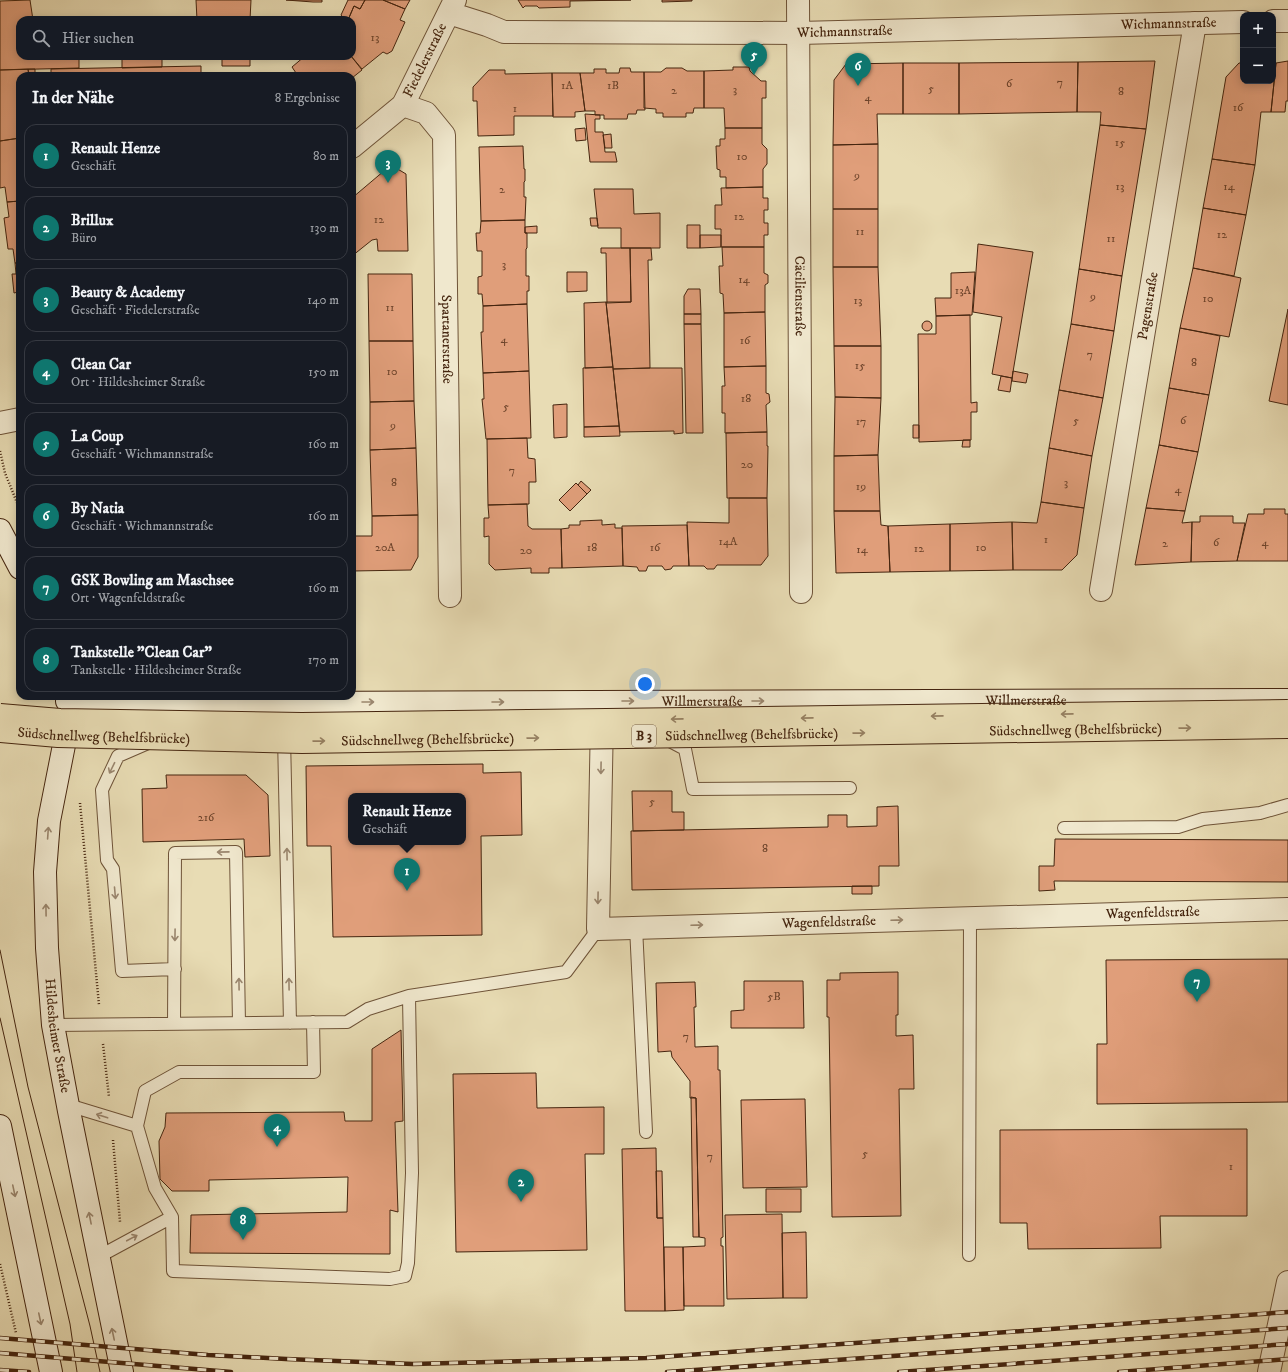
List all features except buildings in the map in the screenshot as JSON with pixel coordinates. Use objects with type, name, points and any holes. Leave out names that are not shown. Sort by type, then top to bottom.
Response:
[{"type":"highway","name":"Südschnellweg (Behelfsbrücke)","points":[[0,715],[60,720],[302,724],[1288,712]]},
{"type":"highway","name":"Südschnellweg (Behelfsbrücke)","points":[[0,731],[58,736],[302,742],[1288,727]]},
{"type":"street","name":"Cäcilienstraße","points":[[798,0],[801,592]]},
{"type":"street","name":"Wichmannstraße","points":[[452,7],[504,32],[799,33],[1240,22]]},
{"type":"street","name":"Fiedelerstraße","points":[[356,144],[403,105],[452,7]]},
{"type":"street","points":[[1276,21],[1288,21]]},
{"type":"street","name":"Pagenstraße","points":[[1100,590],[1195,22]]},
{"type":"street","name":"Spartanerstraße","points":[[403,105],[426,113],[444,135],[450,596]]},
{"type":"street","points":[[0,424],[16,420]]},
{"type":"street","points":[[0,530],[16,560]]},
{"type":"street","name":"Hildesheimer Straße","points":[[67,700],[64,745],[49,821],[45,872],[47,948],[53,1025],[122,1372]]},
{"type":"street","name":"Willmerstraße","points":[[138,700],[274,702],[1288,700]]},
{"type":"street","points":[[598,929],[602,701]]},
{"type":"street","name":"Wagenfeldstraße","points":[[598,929],[1288,909]]},
{"type":"street","points":[[0,1126],[51,1372]]},
{"type":"street","points":[[1269,1372],[1288,1282]]},
{"type":"lane","points":[[175,969],[122,971],[113,869],[106,860],[102,790],[118,756],[152,740],[247,741],[265,726],[274,702]]},
{"type":"lane","points":[[274,702],[290,1023]]},
{"type":"lane","points":[[602,728],[642,727],[684,749],[693,789],[850,788]]},
{"type":"lane","points":[[1064,828],[1178,827],[1203,819],[1260,813],[1288,805]]},
{"type":"lane","points":[[174,1024],[175,853],[236,852],[239,1023]]},
{"type":"lane","points":[[969,1255],[970,918]]},
{"type":"lane","points":[[636,927],[646,1132]]},
{"type":"lane","points":[[53,1025],[348,1022],[368,1009],[409,996],[566,972],[598,929]]},
{"type":"lane","points":[[313,1022],[314,1072],[179,1072],[145,1091],[137,1126],[155,1188],[172,1217],[173,1270],[390,1279],[405,1276],[408,1263],[412,1173],[409,996]]},
{"type":"lane","points":[[68,1105],[137,1126]]},
{"type":"lane","points":[[98,1257],[172,1217]]},
{"type":"path","points":[[0,451],[5,473],[16,500]]},
{"type":"path","points":[[81,797],[80,812],[111,1118],[122,1244]]},
{"type":"path","points":[[0,1264],[16,1333]]},
{"type":"tram line","points":[[0,950],[28,1087],[90,1326],[100,1372]]},
{"type":"tram line","points":[[0,1018],[70,1324],[77,1372]]},
{"type":"railway","points":[[0,1338],[208,1355],[413,1364],[646,1358],[1288,1312]]},
{"type":"railway","points":[[667,1372],[1288,1328]]},
{"type":"railway","points":[[899,1372],[1288,1344]]},
{"type":"railway","points":[[0,1353],[231,1372]]},
{"type":"railway","points":[[1119,1372],[1288,1359]]},
{"type":"railway","points":[[0,1370],[29,1372]]},
{"type":"place","name":"La Coup","points":[[754,75]]},
{"type":"place","name":"By Natia","points":[[858,86]]},
{"type":"place","name":"Beauty & Academy","points":[[388,183]]},
{"type":"place","name":"Renault Henze","points":[[407,891]]},
{"type":"place","name":"GSK Bowling am Maschsee","points":[[1197,1002]]},
{"type":"place","name":"Clean Car","points":[[277,1147]]},
{"type":"place","name":"Brillux","points":[[521,1202]]},
{"type":"place","name":"Tankstelle \"Clean Car\"","points":[[243,1240]]}]
